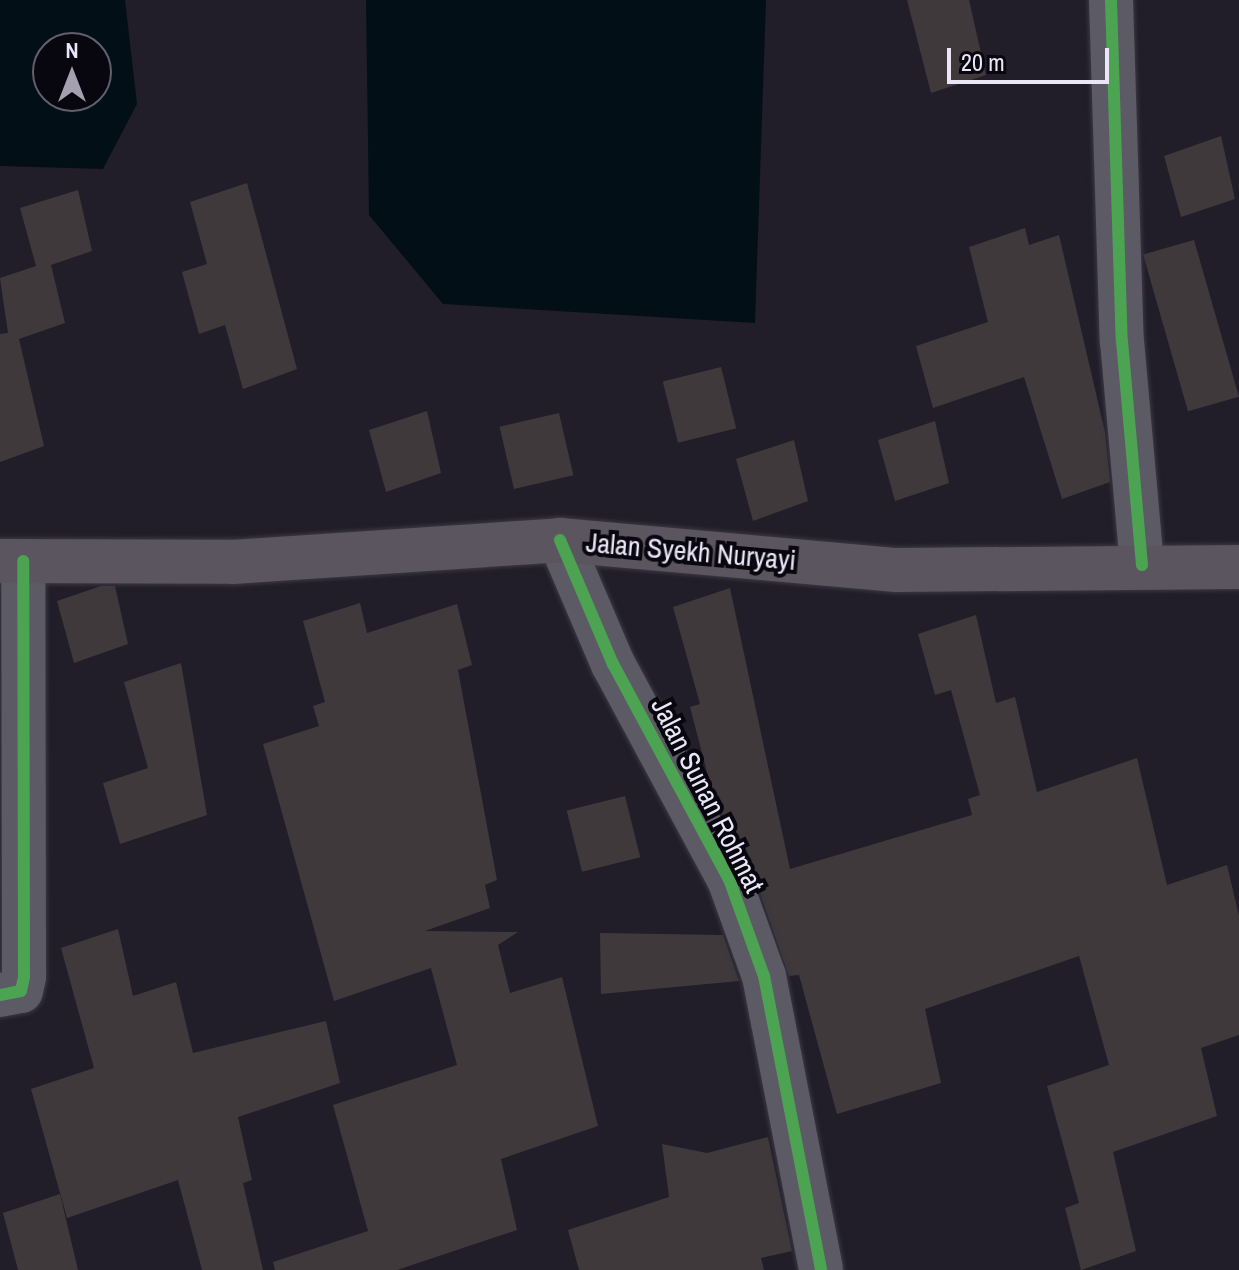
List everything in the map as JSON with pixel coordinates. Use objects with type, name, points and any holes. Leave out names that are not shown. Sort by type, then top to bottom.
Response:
[{"type":"main road","name":"Jalan Syekh Nuryayi","points":[[11,561],[232,562],[560,540],[897,570],[1142,565],[1239,567]]},
{"type":"street","points":[[1111,0],[1122,341],[1142,565]]},
{"type":"street","name":"Jalan Sunan Rohmat","points":[[560,540],[613,664],[734,893],[764,976],[821,1270]]},
{"type":"street","points":[[0,995],[21,991],[24,977],[11,561]]},
{"type":"shaded area","points":[[0,0],[125,0],[137,104],[103,169],[0,166]]},
{"type":"shaded area","points":[[366,0],[766,0],[755,323],[443,304],[369,215]]},
{"type":"building","points":[[907,0],[969,0],[986,75],[931,93]]},
{"type":"building","points":[[1221,136],[1235,199],[1181,217],[1164,156]]},
{"type":"building","points":[[247,183],[297,369],[243,389],[225,325],[199,334],[182,272],[207,264],[190,202]]},
{"type":"building","points":[[78,190],[92,251],[51,265],[65,323],[19,339],[44,446],[0,462],[0,334],[8,333],[0,278],[36,266],[20,208]]},
{"type":"building","points":[[1025,228],[1029,245],[1059,235],[1105,432],[1110,482],[1062,499],[1024,377],[933,408],[916,346],[988,322],[969,247]]},
{"type":"building","points":[[1194,240],[1239,397],[1188,411],[1143,255]]},
{"type":"building","points":[[721,367],[736,428],[678,443],[663,382]]},
{"type":"building","points":[[427,411],[441,473],[386,492],[369,430]]},
{"type":"building","points":[[559,413],[573,475],[514,489],[500,427]]},
{"type":"building","points":[[935,421],[949,483],[895,501],[878,440]]},
{"type":"building","points":[[794,440],[808,501],[753,521],[736,459]]},
{"type":"building","points":[[101,586],[115,586],[128,644],[74,663],[57,601]]},
{"type":"building","points":[[730,588],[790,869],[972,815],[968,799],[980,795],[951,690],[935,695],[918,634],[976,615],[996,703],[1015,697],[1037,792],[1137,758],[1167,885],[1227,865],[1239,916],[1239,1035],[1201,1048],[1217,1116],[1113,1152],[1136,1251],[1081,1270],[1065,1208],[1079,1203],[1047,1086],[1109,1065],[1079,956],[925,1009],[941,1083],[837,1114],[799,975],[789,976],[752,870],[714,799],[690,707],[700,704],[673,607]]},
{"type":"building","points":[[360,603],[367,633],[457,604],[472,665],[458,670],[497,880],[485,885],[490,908],[425,931],[518,932],[498,945],[510,993],[562,977],[598,1126],[501,1159],[517,1230],[397,1270],[275,1270],[273,1262],[368,1231],[333,1105],[457,1065],[431,968],[334,1001],[263,744],[319,726],[313,706],[325,702],[303,621]]},
{"type":"building","points":[[181,663],[207,815],[120,844],[103,783],[148,768],[124,682]]},
{"type":"building","points":[[625,796],[640,857],[582,872],[567,811]]},
{"type":"building","points":[[118,929],[133,996],[176,982],[193,1053],[326,1021],[340,1083],[238,1117],[252,1180],[243,1183],[263,1270],[202,1270],[178,1180],[67,1218],[31,1089],[94,1068],[61,948]]},
{"type":"building","points":[[600,933],[723,935],[739,981],[601,994]]},
{"type":"building","points":[[768,1137],[792,1251],[761,1258],[764,1270],[579,1270],[568,1230],[669,1197],[662,1144],[707,1153]]},
{"type":"building","points":[[60,1194],[78,1270],[18,1270],[3,1213]]},
{"type":"cycle path","points":[[1111,0],[1122,341],[1142,565]]},
{"type":"cycle path","points":[[560,540],[613,664],[729,879],[764,976],[821,1270]]},
{"type":"cycle path","points":[[0,995],[21,991],[24,977],[23,561]]}]
